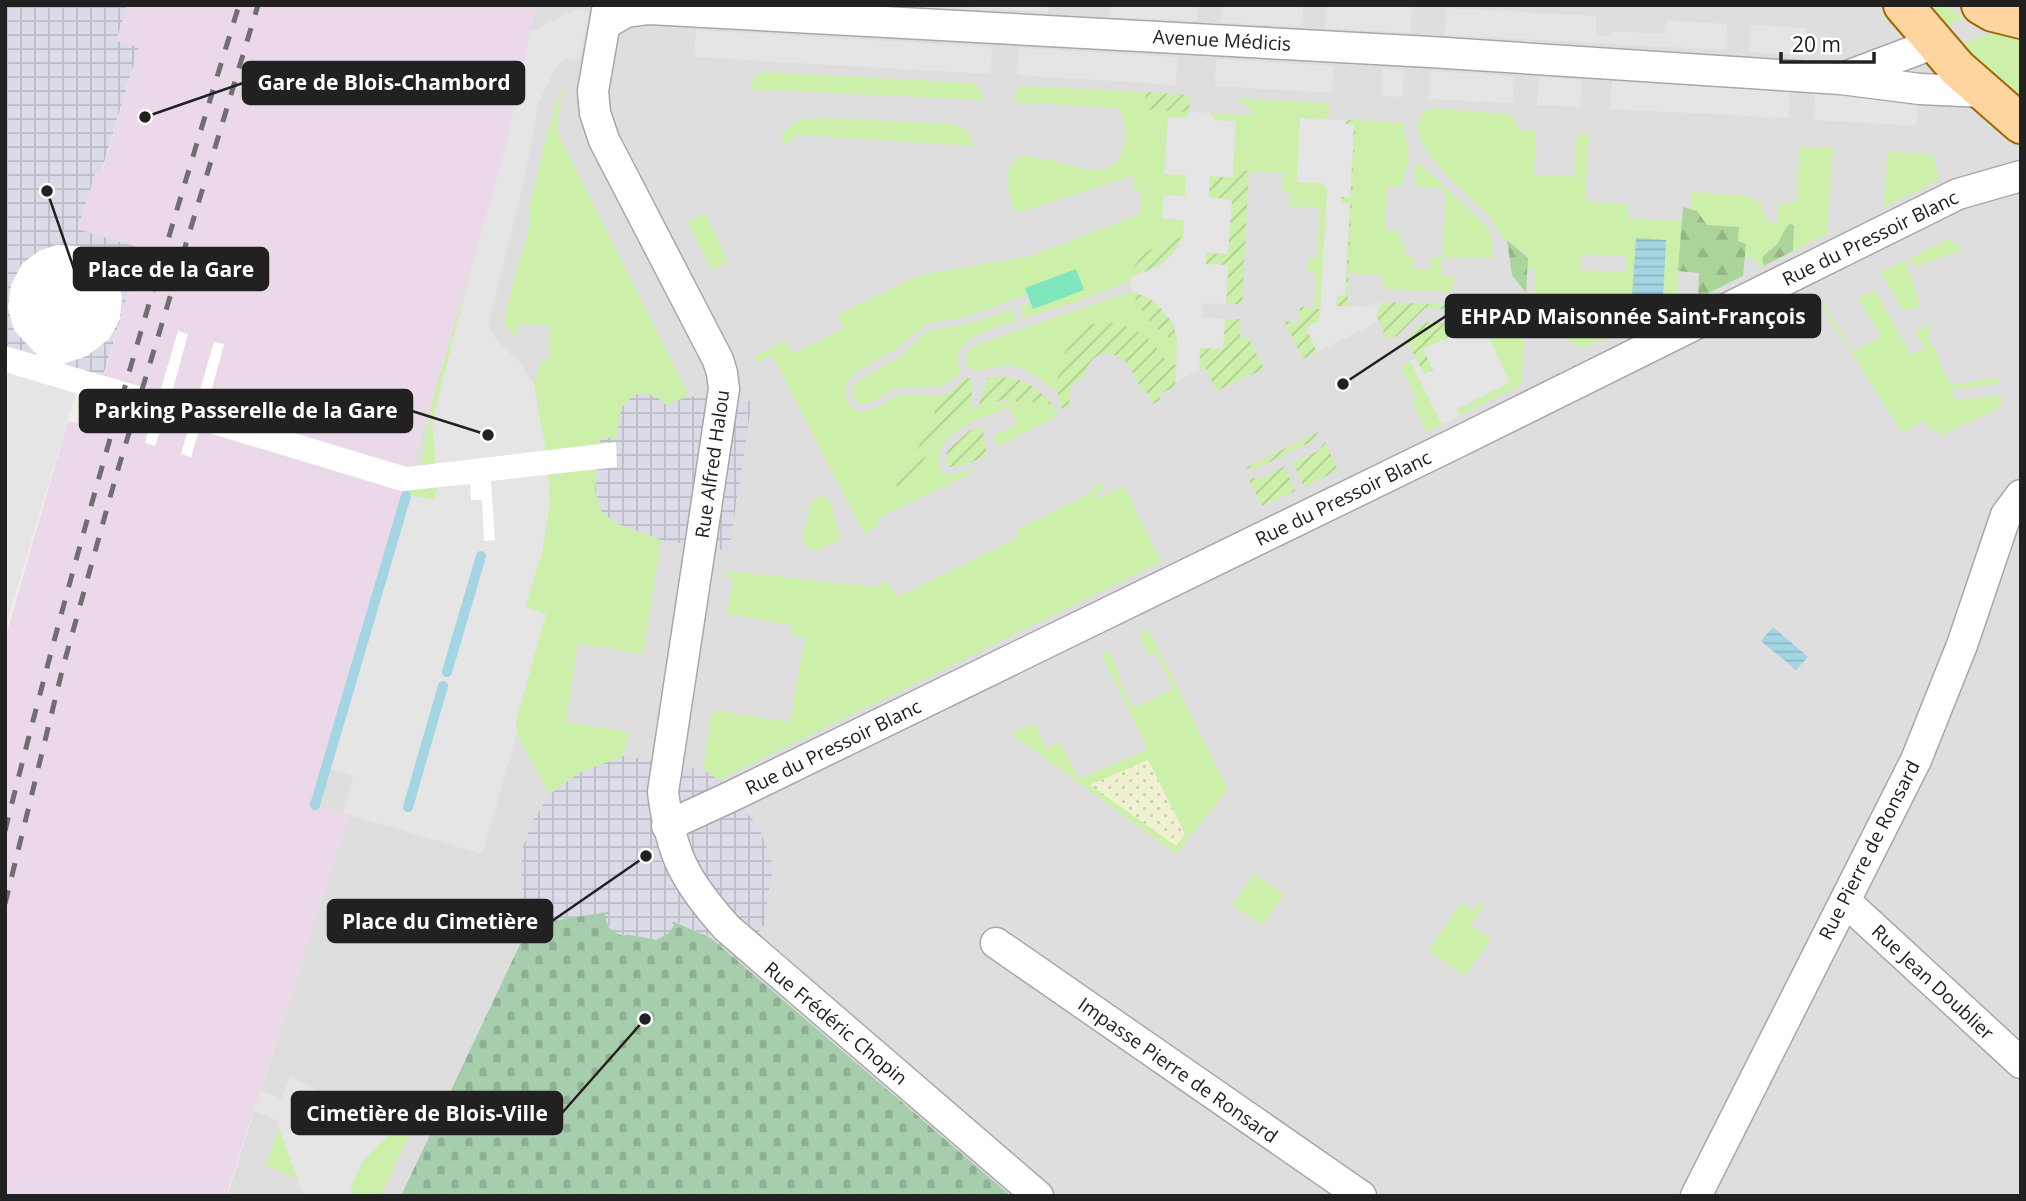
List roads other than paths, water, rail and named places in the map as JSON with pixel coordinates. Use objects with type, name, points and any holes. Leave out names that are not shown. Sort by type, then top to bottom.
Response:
[{"type":"main road","points":[[1903,5],[1957,68],[2021,124]]},
{"type":"main road","points":[[1981,5],[1993,12],[2021,19]]},
{"type":"street","name":"Avenue Médicis","points":[[606,14],[649,9],[1430,52],[1841,79],[1920,89],[1984,92]]},
{"type":"street","name":"Rue Alfred Halou","points":[[606,14],[593,91],[595,113],[604,140],[718,360],[724,388],[664,782],[667,825]]},
{"type":"street","name":"Avenue Médicis","points":[[1841,79],[1935,43]]},
{"type":"street","name":"Rue du Pressoir Blanc","points":[[667,825],[733,796],[1460,441],[1958,194],[2021,176]]},
{"type":"street","name":"Rue Pierre de Ronsard","points":[[1696,1196],[1916,760],[1962,645],[2006,515],[2021,495]]},
{"type":"street","name":"Rue Frédéric Chopin","points":[[667,825],[680,865],[699,897],[727,929],[1038,1196]]},
{"type":"street","name":"Rue Jean Doublier","points":[[1845,901],[2021,1063]]},
{"type":"street","name":"Impasse Pierre de Ronsard","points":[[996,943],[1360,1196]]},
{"type":"water","points":[[1636,238],[1666,240],[1663,298],[1632,296]]},
{"type":"water","points":[[1773,627],[1808,657],[1796,670],[1761,641]]},
{"type":"waterway","points":[[315,805],[406,496]]},
{"type":"waterway","points":[[447,672],[481,556]]},
{"type":"waterway","points":[[408,807],[443,686]]},
{"type":"railway","points":[[5,831],[116,416],[239,5]]},
{"type":"railway","points":[[5,904],[63,667],[116,476],[258,5]]},
{"type":"place","name":"Gare de Blois-Chambord","points":[[145,117]]},
{"type":"place","name":"Place de la Gare","points":[[47,191]]},
{"type":"place","name":"EHPAD Maisonnée Saint-François","points":[[1343,384]]},
{"type":"place","name":"Parking Passerelle de la Gare","points":[[488,435]]},
{"type":"place","name":"Place du Cimetière","points":[[646,856]]},
{"type":"place","name":"Cimetière de Blois-Ville","points":[[645,1019]]}]
